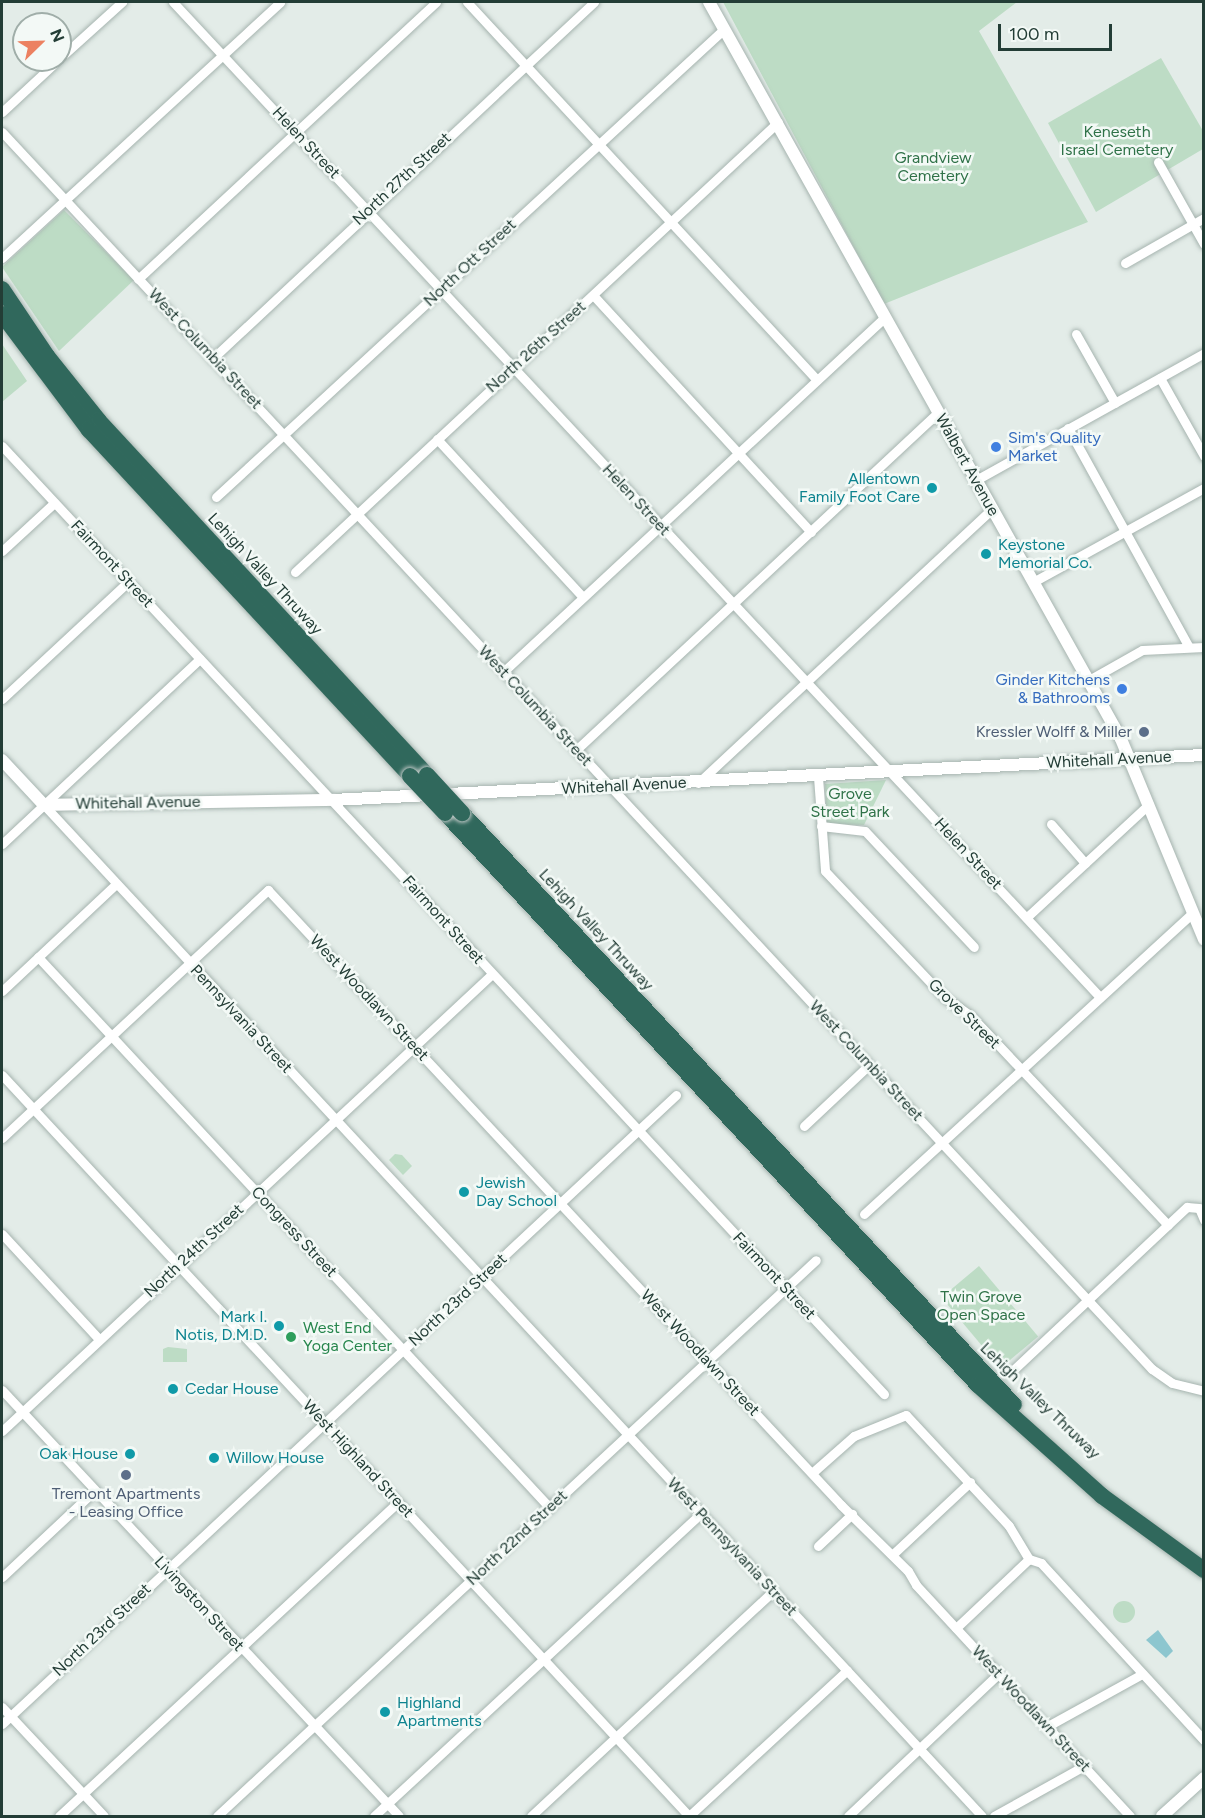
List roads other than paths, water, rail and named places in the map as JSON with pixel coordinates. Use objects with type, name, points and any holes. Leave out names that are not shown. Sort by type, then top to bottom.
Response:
[{"type":"highway","name":"Lehigh Valley Thruway","points":[[2,289],[53,364],[99,421],[1017,1408],[1108,1489],[1203,1558]]},
{"type":"highway","name":"Lehigh Valley Thruway","points":[[2,314],[89,430],[978,1385],[1086,1483],[1203,1570]]},
{"type":"street","points":[[72,47],[122,2]]},
{"type":"street","name":"Helen Street","points":[[173,2],[1100,997]]},
{"type":"street","points":[[2,258],[280,2]]},
{"type":"street","points":[[138,279],[436,2]]},
{"type":"street","points":[[467,2],[817,380]]},
{"type":"street","name":"North 27th Street","points":[[213,358],[594,2]]},
{"type":"street","name":"Walbert Avenue","points":[[709,2],[1089,680],[1130,758],[1203,939]]},
{"type":"street","name":"North Ott Street","points":[[216,497],[286,436],[441,289],[724,29]]},
{"type":"street","points":[[2,112],[45,72]]},
{"type":"street","name":"North 26th Street","points":[[295,572],[778,122]]},
{"type":"street","name":"West Columbia Street","points":[[2,132],[1161,1377],[1203,1391]]},
{"type":"street","points":[[1158,162],[1203,244]]},
{"type":"street","points":[[1125,263],[1203,219]]},
{"type":"street","points":[[593,295],[811,532]]},
{"type":"street","points":[[503,672],[582,596],[885,317]]},
{"type":"street","points":[[1076,334],[1115,403]]},
{"type":"street","points":[[976,480],[1203,354]]},
{"type":"street","points":[[1160,378],[1203,456]]},
{"type":"street","points":[[576,750],[938,413]]},
{"type":"street","points":[[1068,428],[1190,647]]},
{"type":"street","points":[[437,439],[582,596]]},
{"type":"street","name":"Fairmont Street","points":[[2,446],[884,1394]]},
{"type":"street","points":[[1033,582],[1203,488]]},
{"type":"street","points":[[2,551],[54,503]]},
{"type":"street","points":[[698,783],[992,509]]},
{"type":"street","points":[[2,699],[128,582]]},
{"type":"street","points":[[1089,680],[1142,650],[1203,647]]},
{"type":"street","points":[[2,844],[200,659]]},
{"type":"street","name":"Whitehall Avenue","points":[[44,805],[333,800],[818,777],[1203,755]]},
{"type":"street","name":"Pennsylvania Street","points":[[2,760],[482,1277]]},
{"type":"street","name":"Grove Street","points":[[818,777],[825,871],[944,997],[971,1016],[1168,1226]]},
{"type":"street","points":[[1027,917],[1149,804]]},
{"type":"street","points":[[1051,824],[1085,863]]},
{"type":"street","points":[[821,826],[865,831],[974,948]]},
{"type":"street","points":[[2,991],[116,884]]},
{"type":"street","name":"West Woodlawn Street","points":[[190,963],[268,890],[812,1473],[892,1555],[956,1628],[1130,1816]]},
{"type":"street","points":[[864,1214],[1193,913]]},
{"type":"street","name":"Congress Street","points":[[38,957],[550,1508]]},
{"type":"street","points":[[2,1138],[190,963]]},
{"type":"street","name":"North 24th Street","points":[[2,1431],[492,974]]},
{"type":"street","points":[[804,1126],[869,1065]]},
{"type":"street","name":"West Highland Street","points":[[2,1075],[689,1816]]},
{"type":"street","name":"North 23rd Street","points":[[2,1724],[676,1095]]},
{"type":"street","points":[[1010,1373],[1187,1207],[1199,1208],[1203,1220]]},
{"type":"street","points":[[2,1234],[99,1339]]},
{"type":"street","name":"North 22nd Street","points":[[217,1816],[816,1260]]},
{"type":"street","name":"West Pennsylvania Street","points":[[482,1277],[982,1816]]},
{"type":"street","name":"Livingston Street","points":[[2,1390],[399,1816]]},
{"type":"street","points":[[812,1473],[854,1436],[897,1416],[908,1416],[1009,1526],[1029,1559],[1041,1563],[1203,1740]]},
{"type":"street","points":[[892,1555],[969,1482]]},
{"type":"street","points":[[2,1577],[94,1491]]},
{"type":"street","points":[[59,1816],[398,1502]]},
{"type":"street","points":[[374,1816],[701,1513]]},
{"type":"street","points":[[818,1546],[852,1514]]},
{"type":"street","points":[[956,1628],[1029,1559]]},
{"type":"street","points":[[531,1816],[773,1591]]},
{"type":"street","points":[[689,1816],[847,1670]]},
{"type":"street","points":[[848,1816],[998,1674]]},
{"type":"street","points":[[1047,1727],[1142,1674]]},
{"type":"street","points":[[2,1707],[104,1816]]},
{"type":"street","points":[[994,1816],[1084,1767]]},
{"type":"street","points":[[1162,1816],[1203,1778]]},
{"type":"water","points":[[1158,1630],[1173,1651],[1166,1658],[1146,1640]]},
{"type":"place","name":"Sim's Quality Market","points":[[996,447]]},
{"type":"place","name":"Allentown Family Foot Care","points":[[932,488]]},
{"type":"place","name":"Keystone Memorial Co.","points":[[986,554]]},
{"type":"place","name":"Ginder Kitchens & Bathrooms","points":[[1122,689]]},
{"type":"place","name":"Kressler Wolff & Miller","points":[[1144,732]]},
{"type":"place","name":"Jewish Day School","points":[[464,1192]]},
{"type":"place","name":"Mark I. Notis, D.M.D.","points":[[279,1326]]},
{"type":"place","name":"West End Yoga Center","points":[[291,1337]]},
{"type":"place","name":"Cedar House","points":[[173,1389]]},
{"type":"place","name":"Oak House","points":[[130,1454]]},
{"type":"place","name":"Willow House","points":[[214,1458]]},
{"type":"place","name":"Tremont Apartments - Leasing Office","points":[[126,1475]]},
{"type":"place","name":"Highland Apartments","points":[[385,1712]]},
{"type":"park label","name":"Keneseth Israel Cemetery","points":[[1117,141]]},
{"type":"park label","name":"Grandview Cemetery","points":[[933,167]]},
{"type":"park label","name":"Grove Street Park","points":[[850,803]]},
{"type":"park label","name":"Twin Grove Open Space","points":[[981,1306]]}]
